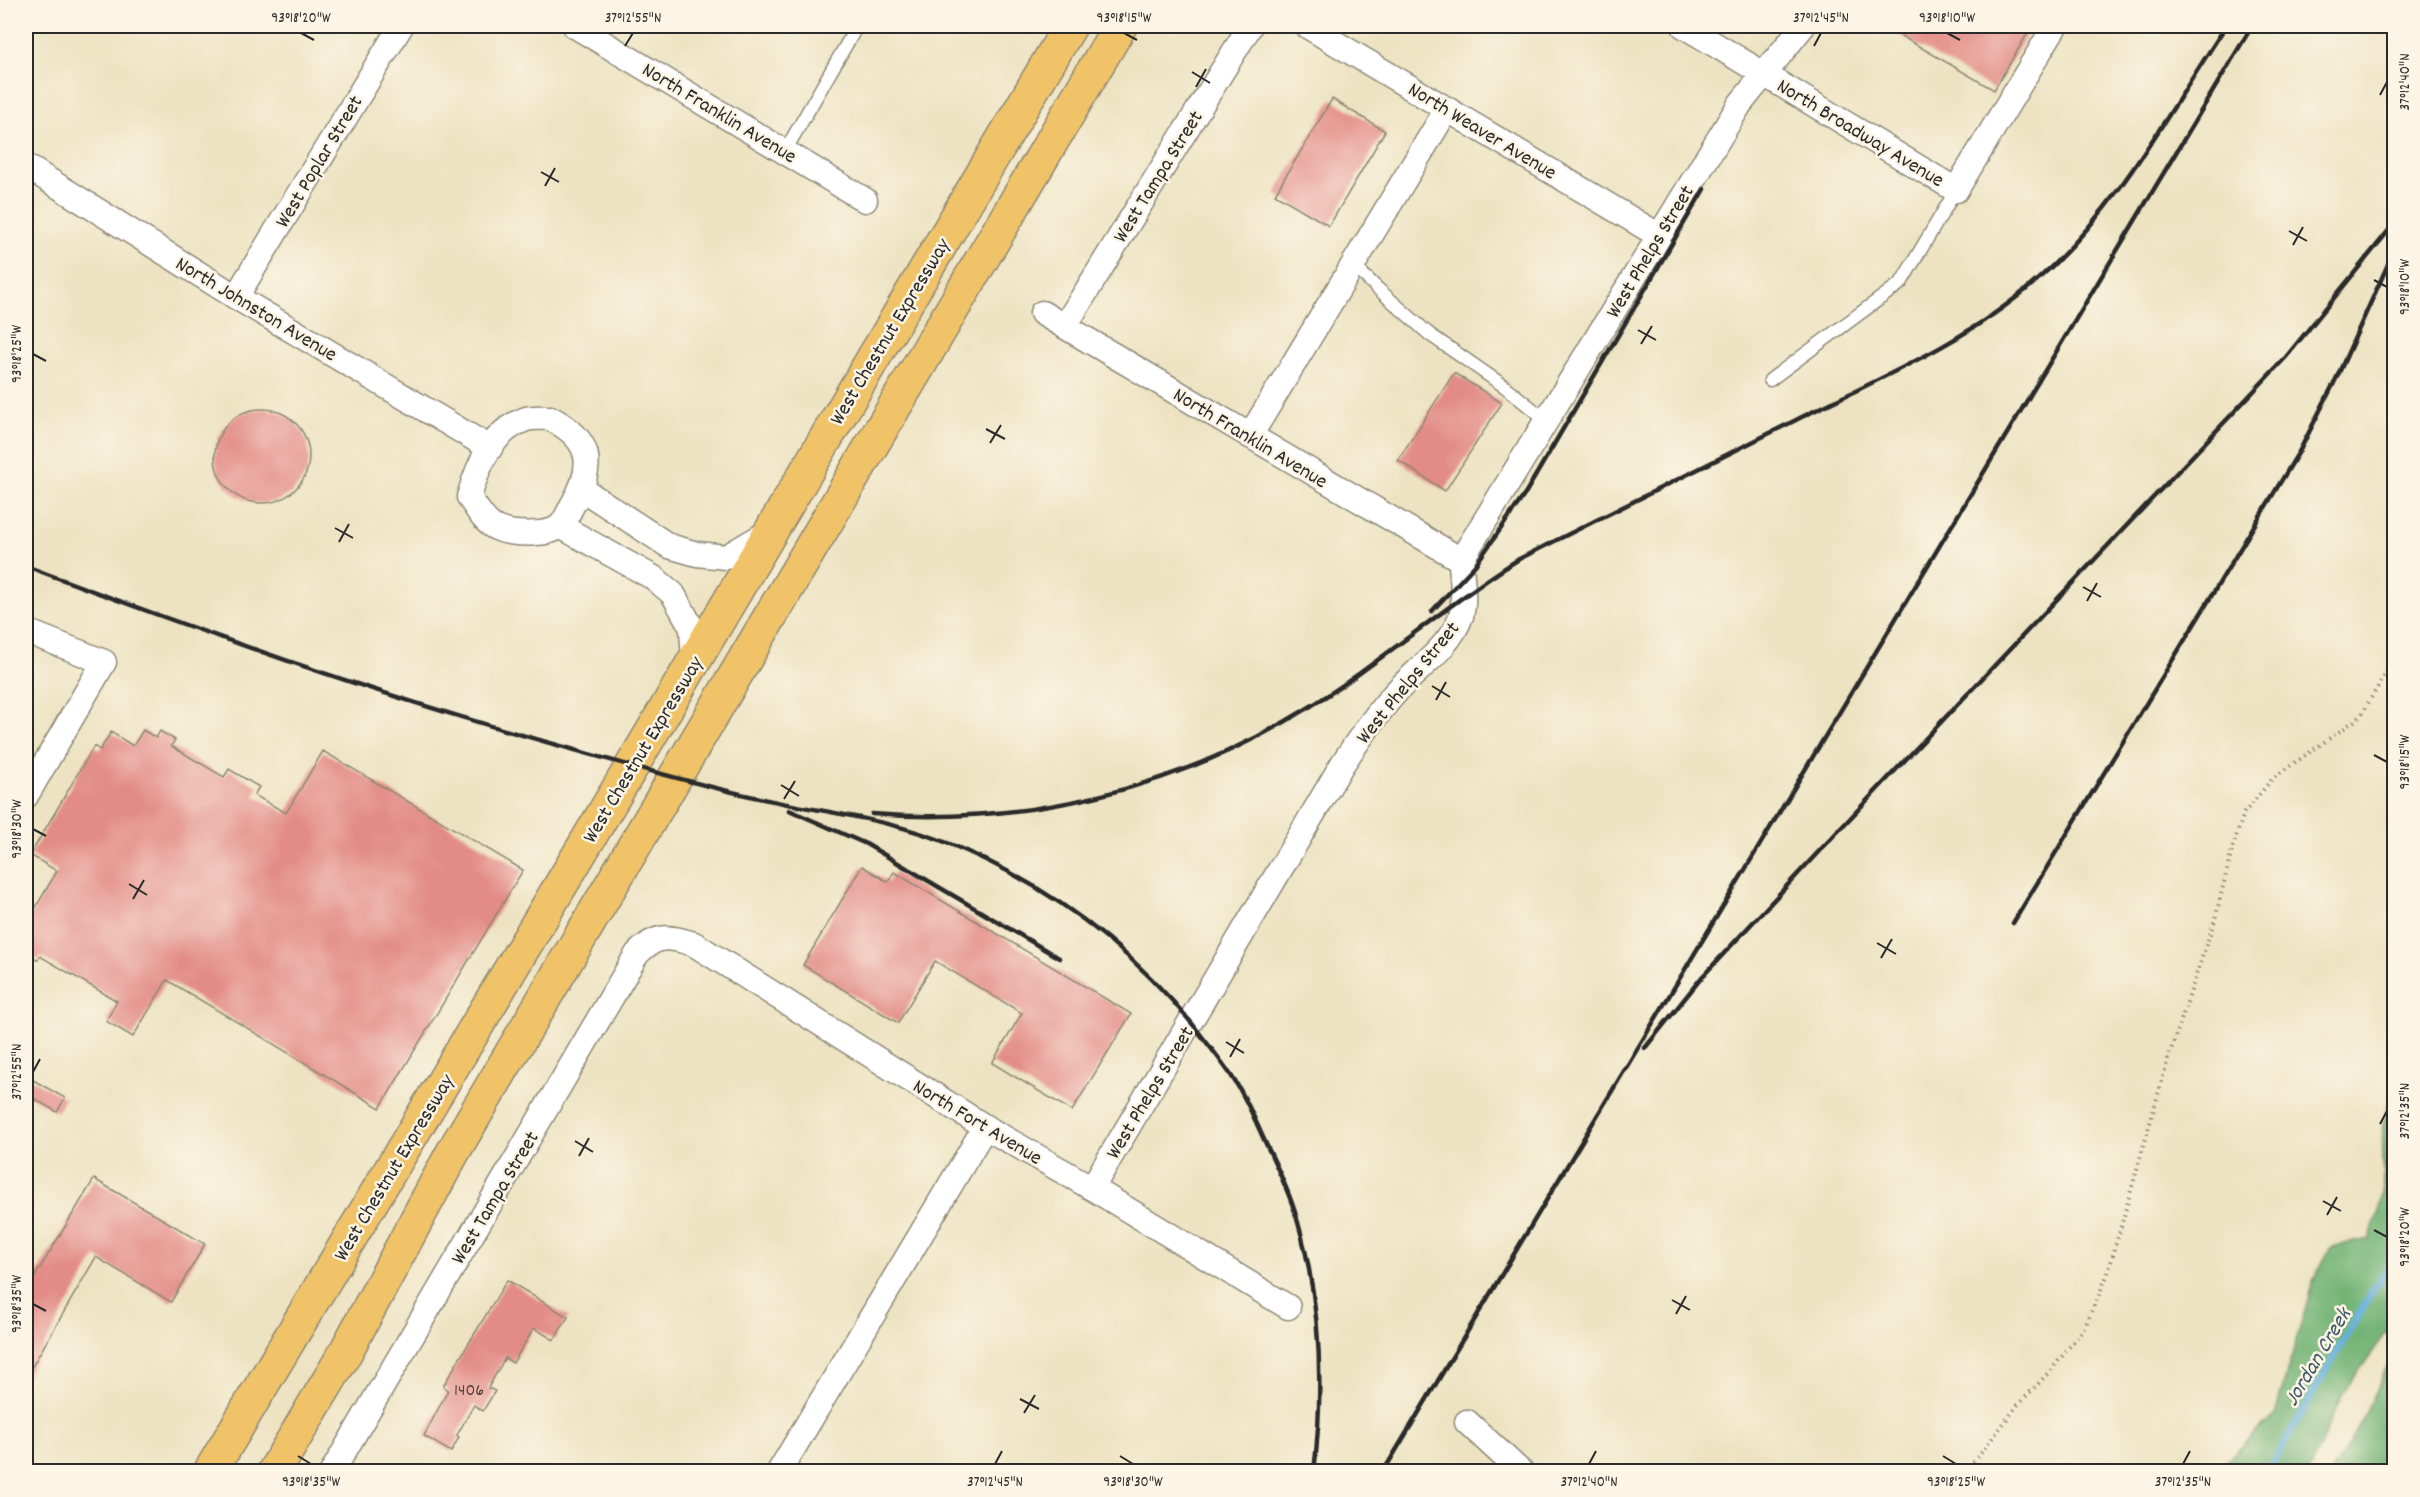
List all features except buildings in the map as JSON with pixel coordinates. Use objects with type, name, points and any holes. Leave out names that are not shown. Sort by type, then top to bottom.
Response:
[{"type":"main road","name":"West Chestnut Expressway","points":[[210,1472],[1070,26]]},
{"type":"main road","name":"West Chestnut Expressway","points":[[274,1472],[344,1355],[453,1152],[1120,26]]},
{"type":"street","name":"West Poplar Street","points":[[236,297],[401,26]]},
{"type":"street","name":"North Franklin Avenue","points":[[575,26],[865,200]]},
{"type":"street","name":"West Tampa Street","points":[[1065,326],[1250,26]]},
{"type":"street","name":"North Weaver Avenue","points":[[1307,26],[1658,235]]},
{"type":"street","name":"North Broadway Avenue","points":[[1684,26],[1956,190]]},
{"type":"street","name":"West Phelps Street","points":[[1092,1188],[1343,763],[1368,726],[1394,694],[1446,642],[1457,626],[1462,612],[1461,560],[1740,104],[1803,26]]},
{"type":"street","points":[[1956,190],[2055,26]]},
{"type":"street","points":[[1250,436],[1447,109]]},
{"type":"street","name":"North Johnston Avenue","points":[[26,166],[236,297],[490,448]]},
{"type":"street","name":"North Franklin Avenue","points":[[1042,313],[1461,560]]},
{"type":"street","points":[[527,418],[550,418],[567,427],[583,445],[588,462],[582,489],[560,526],[549,532],[519,533],[495,528],[479,513],[469,497],[477,470],[490,448],[506,429],[527,418]]},
{"type":"street","points":[[582,489],[669,546],[697,554],[726,557],[772,530]]},
{"type":"street","points":[[560,526],[654,578],[674,594],[692,628],[694,661]]},
{"type":"street","points":[[26,631],[104,662],[26,796]]},
{"type":"street","name":"West Tampa Street","points":[[332,1472],[637,954],[649,942],[668,938]]},
{"type":"street","name":"North Fort Avenue","points":[[668,938],[694,944],[985,1127],[1092,1188],[1288,1307]]},
{"type":"street","points":[[779,1472],[985,1127]]},
{"type":"street","points":[[1467,1422],[1521,1472]]},
{"type":"lane","points":[[786,151],[857,26]]},
{"type":"lane","points":[[1770,380],[1901,283],[1956,190]]},
{"type":"lane","points":[[1353,264],[1429,333],[1504,386],[1546,420]]},
{"type":"path","points":[[1966,1472],[2018,1405],[2052,1369],[2085,1327],[2103,1286],[2168,1059],[2215,919],[2233,846],[2244,813],[2272,778],[2360,717],[2394,659]]},
{"type":"green space","points":[[2394,1093],[2394,1322],[2343,1393],[2309,1471],[2215,1471],[2275,1415],[2313,1281],[2331,1247],[2369,1239],[2383,1194],[2384,1117]]},
{"type":"green space","points":[[2394,1353],[2394,1471],[2331,1471],[2350,1444]]},
{"type":"waterway","name":"Jordan Creek","points":[[2268,1472],[2370,1295],[2394,1258]]},
{"type":"railway","points":[[872,814],[929,816],[985,814],[1041,808],[1096,797],[1202,762],[1254,739],[1303,711],[1519,559],[1890,374],[1951,341],[1981,323],[2036,281],[2092,223],[2140,160],[2226,26]]},
{"type":"railway","points":[[1383,1472],[2252,26]]},
{"type":"railway","points":[[1432,611],[1476,564],[1523,497],[1704,189]]},
{"type":"railway","points":[[1645,1048],[1702,977],[2286,357],[2394,224]]},
{"type":"railway","points":[[2013,923],[2300,450],[2337,377],[2394,251]]},
{"type":"railway","points":[[26,566],[286,660],[483,724],[703,785],[878,822],[926,835],[986,860],[1020,878],[1084,920],[1142,969],[1169,997],[1216,1054],[1244,1098],[1284,1182],[1305,1250],[1316,1313],[1319,1408],[1314,1472]]},
{"type":"railway","points":[[789,810],[866,844],[1059,958]]}]
